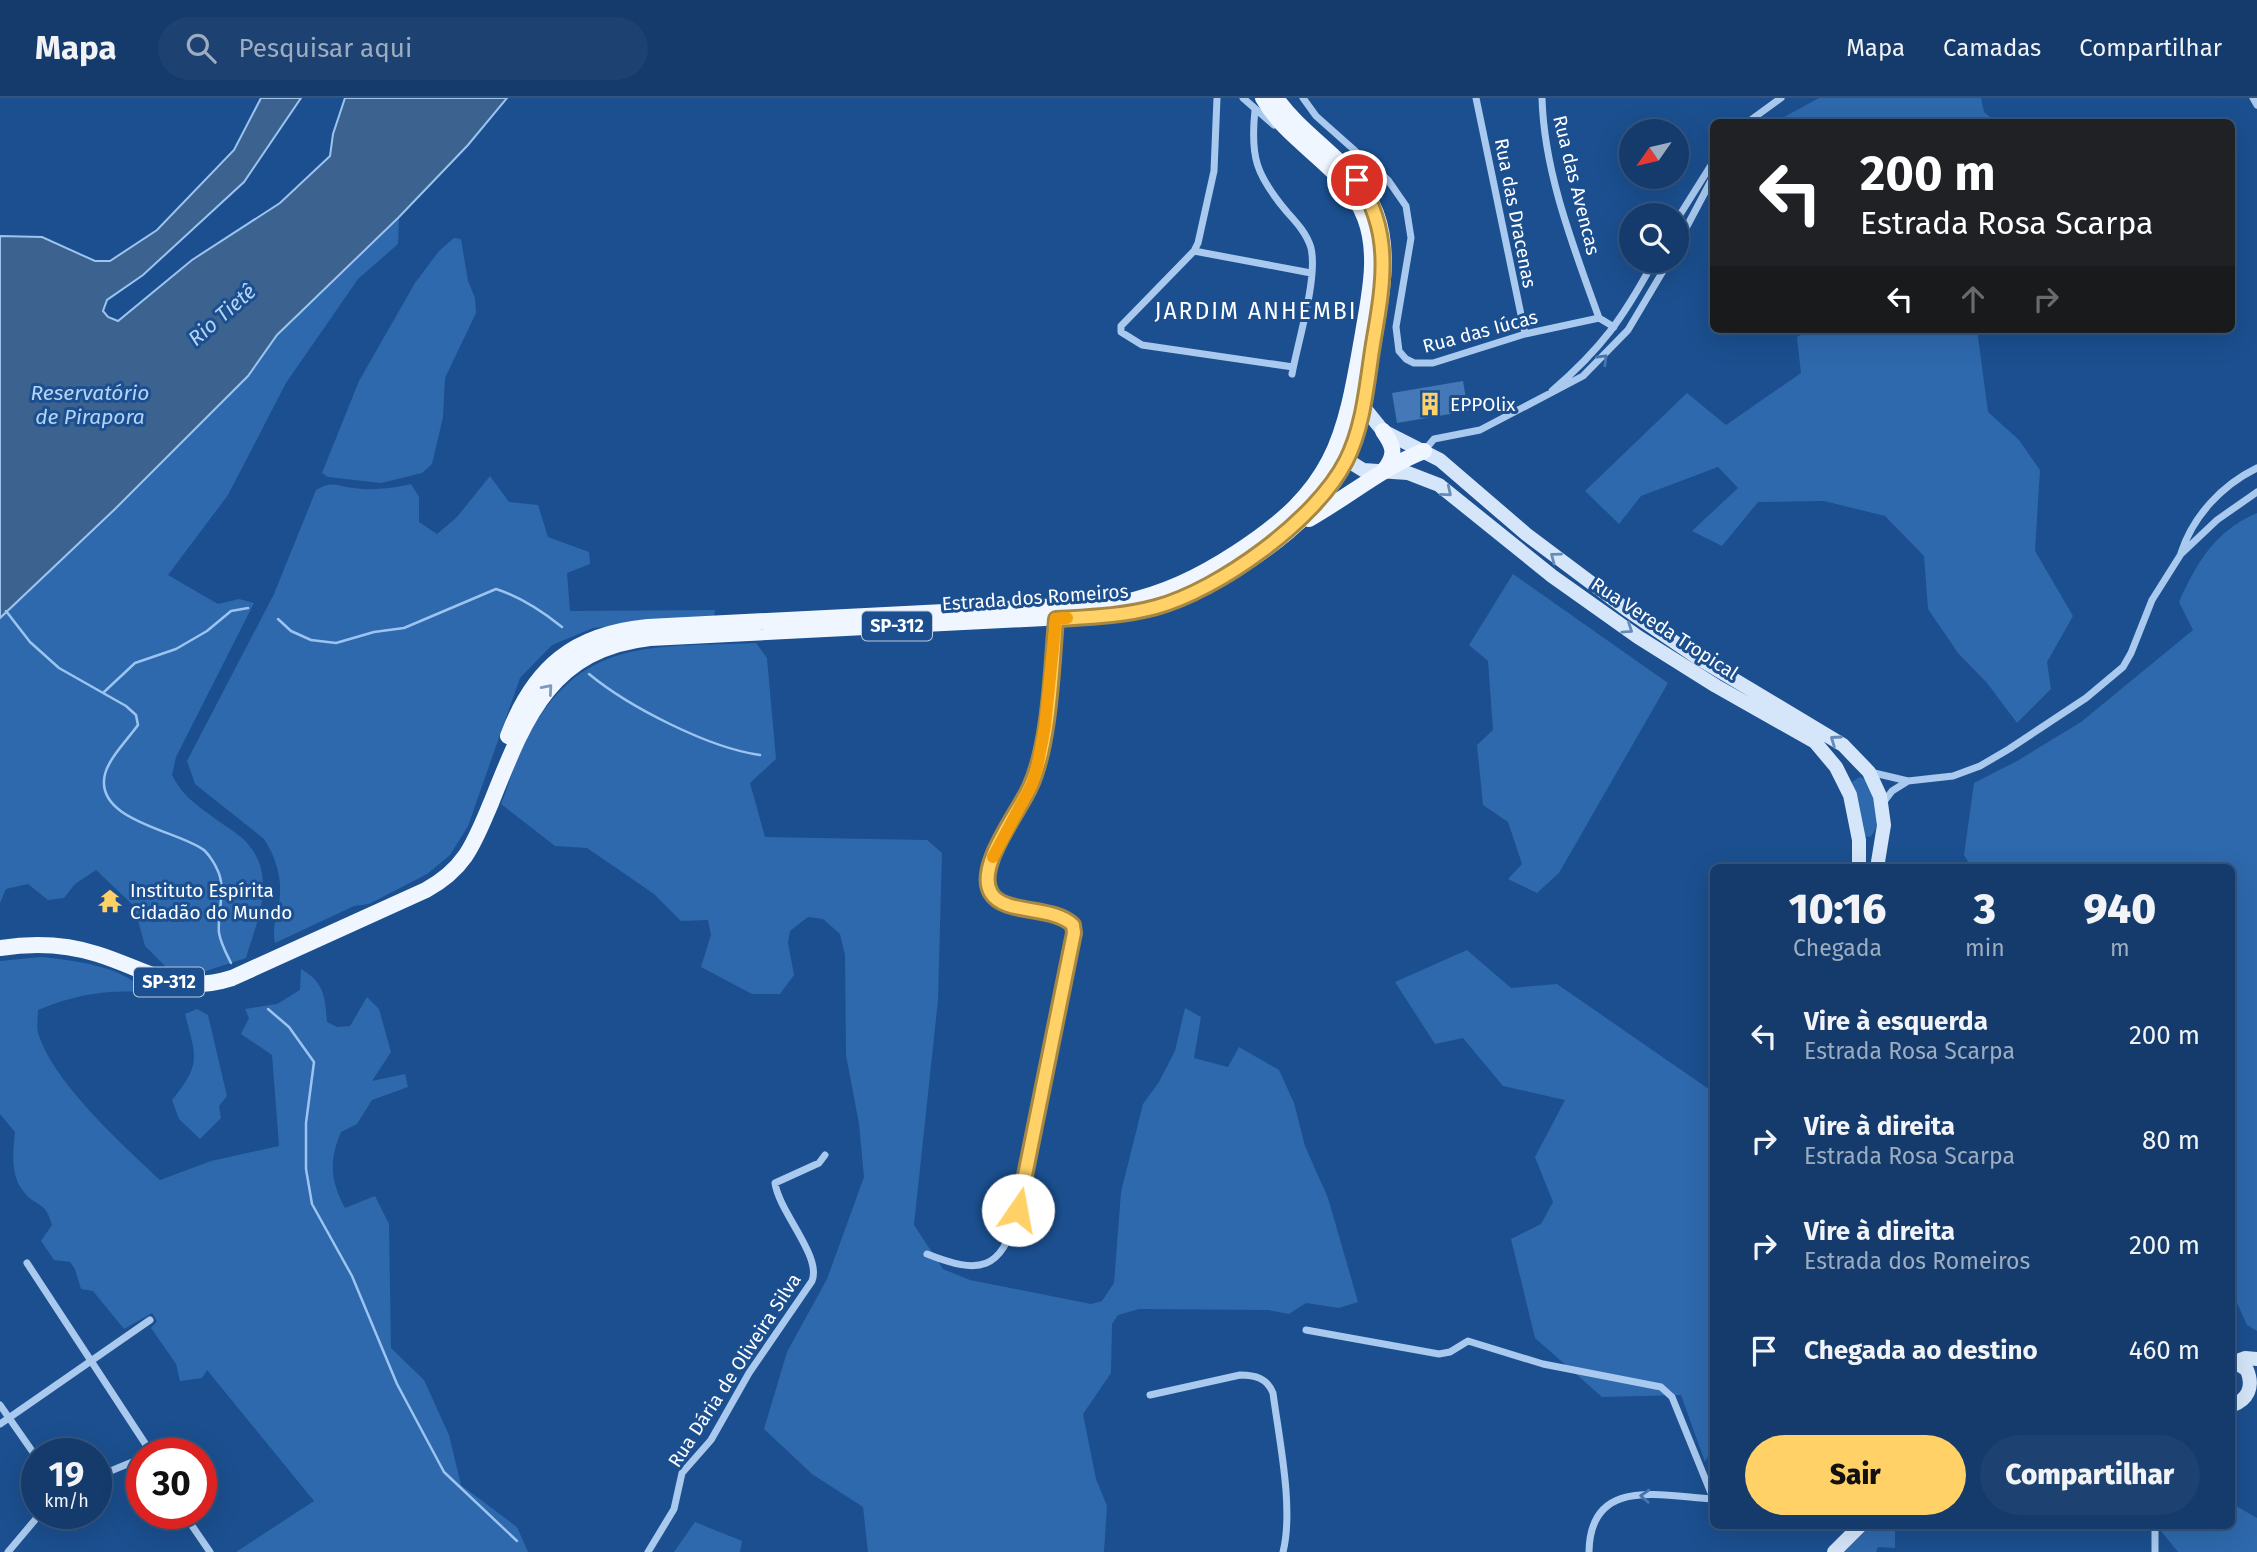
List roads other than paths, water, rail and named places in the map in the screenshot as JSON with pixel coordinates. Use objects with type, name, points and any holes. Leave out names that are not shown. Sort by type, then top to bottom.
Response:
[{"type":"main road","name":"Estrada dos Romeiros","points":[[486,816],[499,762],[522,704],[549,666],[584,642],[615,631],[639,628],[1107,604],[1155,595],[1182,585],[1212,569],[1287,516],[1309,493],[1327,466],[1356,407],[1383,282],[1384,253],[1380,227],[1371,202],[1357,180],[1293,121],[1276,98]]},
{"type":"main road","name":"Estrada dos Romeiros","points":[[0,948],[60,946],[98,954],[157,979],[176,984],[218,982],[440,882],[465,859],[522,730],[540,698],[574,664],[604,648],[650,638],[1122,614],[1171,602],[1217,579],[1286,533],[1324,496],[1347,460],[1358,429],[1356,407],[1369,296],[1371,241],[1366,218],[1348,187],[1259,104]]},
{"type":"main road","points":[[1383,431],[1393,446],[1393,452],[1383,471]]},
{"type":"main road","points":[[1286,533],[1355,492],[1383,471],[1424,451]]},
{"type":"street","points":[[1217,98],[1214,171],[1194,251],[1121,326],[1121,332],[1142,345],[1292,371],[1311,272],[1309,241],[1277,199],[1254,158],[1252,141],[1259,104],[1243,98]]},
{"type":"street","name":"Rua das Iúcas","points":[[1303,98],[1316,116],[1388,180],[1406,206],[1411,239],[1396,327],[1399,351],[1406,359],[1414,363],[1433,363],[1525,334],[1599,318]]},
{"type":"street","name":"Rua das Dracenas","points":[[1476,98],[1525,334]]},
{"type":"street","name":"Rua das Avencas","points":[[1542,98],[1547,142],[1569,235],[1599,318]]},
{"type":"street","points":[[1752,119],[1780,98]]},
{"type":"street","points":[[2253,98],[2257,105]]},
{"type":"street","points":[[1687,203],[1710,167]]},
{"type":"street","points":[[1689,222],[1710,183]]},
{"type":"street","points":[[1194,251],[1311,272]]},
{"type":"street","points":[[1546,396],[1589,359],[1614,327],[1647,273]]},
{"type":"street","points":[[1424,451],[1434,439],[1480,430],[1569,385],[1595,366],[1628,330],[1662,273]]},
{"type":"street","points":[[1636,294],[1646,299]]},
{"type":"street","points":[[1599,318],[1614,327]]},
{"type":"street","points":[[1356,407],[1383,431]]},
{"type":"street","name":"Rua Vereda Tropical","points":[[1383,431],[1440,460],[1526,534],[1615,601],[1709,665],[1835,739],[1869,772],[1877,787],[1882,806],[1878,864]]},
{"type":"street","name":"Rua Vereda Tropical","points":[[1347,460],[1363,470],[1408,473],[1439,485],[1552,576],[1639,637],[1716,686],[1815,742],[1829,757],[1850,795],[1860,864]]},
{"type":"street","points":[[2181,554],[2186,537],[2202,512],[2226,489],[2257,468]]},
{"type":"street","points":[[1842,777],[1854,772],[1869,772],[1908,781],[1935,780],[1980,766],[2112,679],[2131,653],[2152,600],[2181,554],[2217,520],[2257,492]]},
{"type":"street","points":[[927,1254],[943,1260],[984,1265],[1002,1253],[1007,1244],[1017,1214],[1071,956],[1074,933],[1069,921],[1047,912],[1002,903],[990,892],[986,878],[992,859],[1032,784],[1037,768],[1045,726],[1056,619]]},
{"type":"street","points":[[1882,806],[1892,791],[1908,781]]},
{"type":"street","points":[[1858,840],[1870,846],[1881,843]]},
{"type":"street","name":"Rua Dária de Oliveira Silva","points":[[648,1552],[674,1509],[682,1473],[711,1440],[749,1373],[812,1280],[815,1268],[783,1209],[775,1183],[819,1163],[825,1155]]},
{"type":"street","points":[[27,1263],[142,1438]]},
{"type":"street","points":[[0,1424],[150,1320]]},
{"type":"street","points":[[1306,1330],[1439,1354],[1450,1352],[1468,1341],[1543,1364],[1661,1387],[1672,1397],[1710,1491]]},
{"type":"street","points":[[2235,1360],[2257,1359]]},
{"type":"street","points":[[2235,1361],[2247,1370],[2253,1390],[2235,1404]]},
{"type":"street","points":[[1150,1395],[1251,1375],[1270,1386],[1273,1393],[1288,1534],[1283,1552]]},
{"type":"street","points":[[0,1405],[23,1438]]},
{"type":"street","points":[[1589,1552],[1594,1522],[1599,1513],[1617,1498],[1635,1495],[1710,1498]]},
{"type":"street","points":[[8,1552],[27,1529]]},
{"type":"street","points":[[194,1529],[210,1552]]},
{"type":"street","points":[[1835,1552],[1857,1529]]},
{"type":"street","points":[[2155,1529],[2155,1552]]},
{"type":"water","name":"Reservatório de Pirapora","points":[[261,98],[301,98],[244,182],[143,275],[107,300],[103,311],[108,317],[118,321],[192,260],[280,203],[330,156],[333,134],[345,98],[507,98],[468,145],[399,217],[277,335],[248,376],[115,509],[0,618],[0,236],[42,237],[95,261],[110,261],[157,230],[234,150]]},
{"type":"waterway","points":[[278,619],[291,631],[311,640],[336,643],[374,632],[404,628],[496,589],[531,605],[562,627]]},
{"type":"waterway","points":[[104,692],[135,663],[176,649],[207,631],[231,611],[248,608]]},
{"type":"waterway","points":[[6,611],[30,642],[59,668],[126,706],[136,715],[138,725],[107,768],[105,790],[112,803],[125,814],[194,844],[210,857],[220,876],[222,892],[219,933],[231,963]]},
{"type":"waterway","points":[[589,674],[625,700],[670,724],[717,744],[760,755]]},
{"type":"waterway","points":[[268,1009],[289,1027],[314,1062],[306,1123],[306,1169],[312,1204],[352,1276],[397,1384],[444,1472],[517,1541]]},
{"type":"place","name":"EPPOlix","points":[[1430,404]]},
{"type":"place","name":"Instituto Espírita Cidadão do Mundo","points":[[110,901]]},
{"type":"district","name":"JARDIM ANHEMBI","points":[[1256,311]]},
{"type":"water label","name":"Rio Tietê","points":[[222,315]]}]
